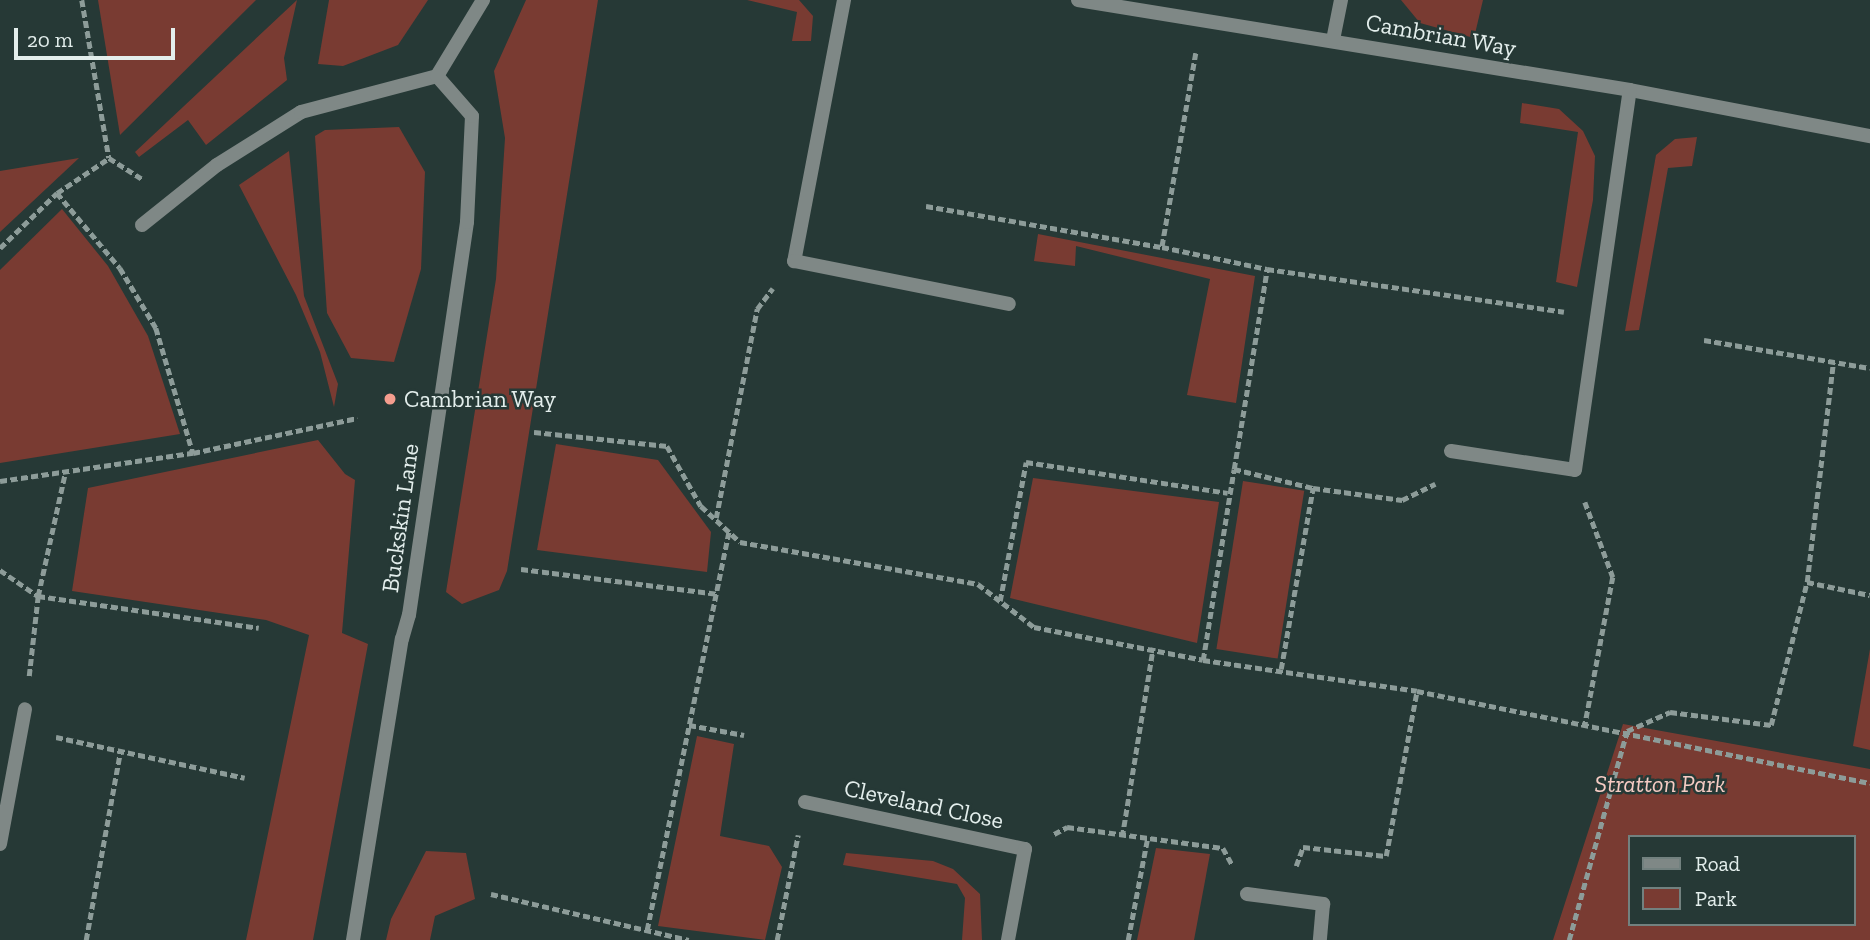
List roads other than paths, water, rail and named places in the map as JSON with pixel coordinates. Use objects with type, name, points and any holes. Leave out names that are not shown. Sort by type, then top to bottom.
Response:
[{"type":"street","points":[[142,225],[217,165],[301,112],[437,76],[483,0]]},
{"type":"street","points":[[844,0],[794,261],[1009,304]]},
{"type":"street","name":"Cambrian Way","points":[[1078,0],[1630,90],[1870,136]]},
{"type":"street","points":[[1334,40],[1341,0]]},
{"type":"street","name":"Buckskin Lane","points":[[353,940],[402,639],[409,615],[467,222],[472,116],[437,76]]},
{"type":"street","points":[[1451,450],[1575,470],[1600,317],[1630,90]]},
{"type":"street","points":[[0,844],[25,709]]},
{"type":"street","name":"Cleveland Close","points":[[805,802],[1025,849],[1008,940]]},
{"type":"street","points":[[1247,894],[1323,904],[1320,940]]},
{"type":"place","name":"Cambrian Way","points":[[390,399]]},
{"type":"park label","name":"Stratton Park","points":[[1660,784]]}]
